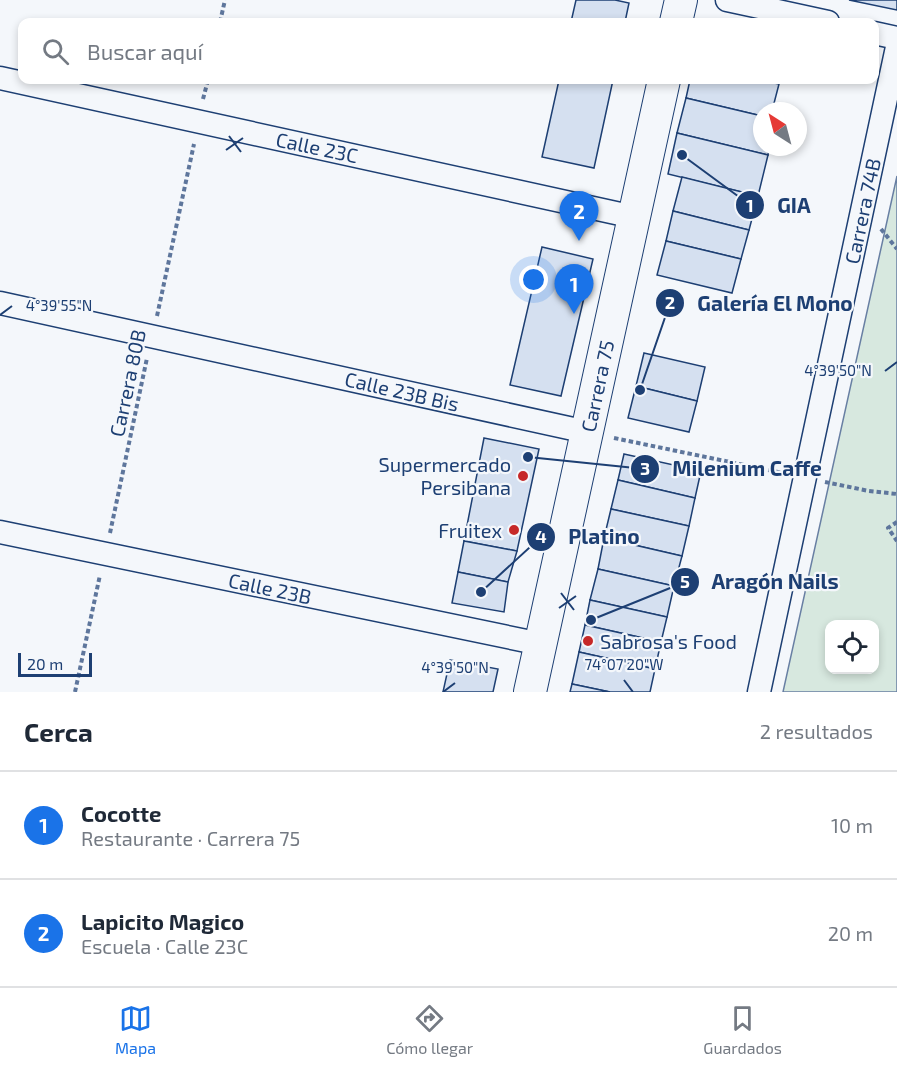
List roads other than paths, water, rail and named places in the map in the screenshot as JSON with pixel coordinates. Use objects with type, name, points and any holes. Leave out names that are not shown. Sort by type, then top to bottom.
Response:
[{"type":"street","points":[[677,18],[681,0]]},
{"type":"street","points":[[727,0],[810,18]]},
{"type":"street","points":[[879,34],[897,38]]},
{"type":"street","name":"Carrera 74B","points":[[759,692],[897,47]]},
{"type":"street","name":"Calle 23C","points":[[0,78],[18,82]]},
{"type":"street","name":"Calle 23C","points":[[27,84],[634,217]]},
{"type":"street","name":"Carrera 75","points":[[530,692],[663,84]]},
{"type":"street","name":"Calle 23B Bis","points":[[0,303],[587,432]]},
{"type":"street","name":"Calle 23B","points":[[0,532],[541,644]]},
{"type":"place","name":"GIA","points":[[682,155]]},
{"type":"place","name":"Lapicito Magico","points":[[579,241]]},
{"type":"place","name":"Cocotte","points":[[574,314]]},
{"type":"place","name":"Galería El Mono","points":[[640,390]]},
{"type":"place","name":"Milenium Caffe","points":[[528,457]]},
{"type":"place","name":"Supermercado Persibana","points":[[523,476]]},
{"type":"place","name":"Fruitex","points":[[514,530]]},
{"type":"place","name":"Platino","points":[[481,592]]},
{"type":"place","name":"Aragón Nails","points":[[591,620]]},
{"type":"place","name":"Sabrosa's Food","points":[[588,641]]}]
